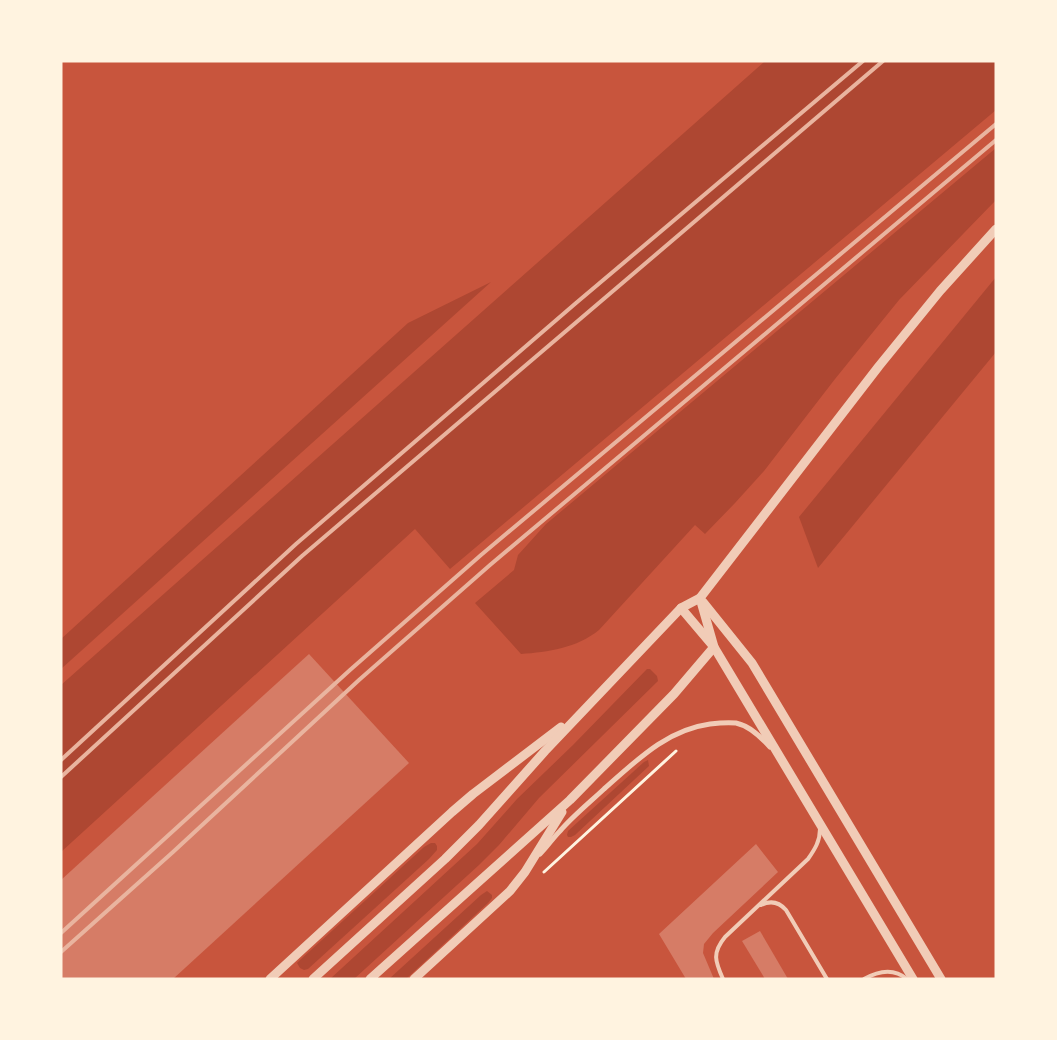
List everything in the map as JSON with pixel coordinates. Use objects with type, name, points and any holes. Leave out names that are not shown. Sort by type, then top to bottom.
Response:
[{"type":"street","points":[[313,979],[445,859],[681,608],[700,598],[879,366],[940,291],[996,229]]},
{"type":"street","points":[[700,598],[714,647]]},
{"type":"street","points":[[700,598],[752,663],[941,979]]},
{"type":"street","points":[[681,608],[714,647],[913,979]]},
{"type":"street","points":[[370,979],[570,800],[674,694],[714,647]]},
{"type":"street","points":[[270,979],[452,812],[597,696]]},
{"type":"street","points":[[414,979],[510,891],[560,830],[638,758],[669,737],[702,725],[723,722],[737,724],[749,728],[761,737],[785,765]]},
{"type":"street","points":[[526,872],[570,800]]},
{"type":"lane","points":[[723,979],[716,962],[717,949],[725,937],[808,859],[819,840],[820,834],[819,824],[815,815]]},
{"type":"lane","points":[[757,907],[769,902],[783,907],[827,979]]},
{"type":"lane","points":[[864,979],[870,975],[887,971],[900,974],[907,979]]},
{"type":"path","points":[[538,878],[681,747]]},
{"type":"shaded area","points":[[765,61],[996,61],[996,110],[450,569],[415,529],[61,852],[61,685]]},
{"type":"shaded area","points":[[996,148],[996,200],[899,300],[764,471],[735,503],[705,534],[695,525],[599,630],[572,645],[541,652],[521,654],[475,603],[514,570],[518,555],[546,524]]},
{"type":"shaded area","points":[[996,277],[996,352],[818,568],[799,517]]},
{"type":"shaded area","points":[[491,282],[61,669],[61,639],[408,323]]},
{"type":"shaded area","points":[[647,669],[650,669],[657,676],[658,681],[539,798],[499,845],[479,865],[354,979],[330,979],[477,844],[517,799]]},
{"type":"shaded area","points":[[648,760],[649,766],[575,835],[568,837],[568,831]]},
{"type":"shaded area","points":[[435,843],[437,850],[429,859],[308,969],[300,968],[297,963],[300,960],[424,847]]},
{"type":"shaded area","points":[[487,891],[492,895],[488,903],[406,979],[389,979],[481,895]]},
{"type":"building","points":[[309,654],[409,763],[173,979],[61,979],[61,880]]},
{"type":"building","points":[[756,844],[778,872],[713,933],[704,944],[703,953],[714,979],[686,979],[659,934]]},
{"type":"building","points":[[760,931],[788,979],[765,979],[742,941]]},
{"type":"railway","points":[[61,760],[296,544],[576,303],[863,61]]},
{"type":"railway","points":[[61,777],[302,556],[883,61]]},
{"type":"railway","points":[[61,933],[350,670],[481,555],[996,124]]},
{"type":"railway","points":[[61,952],[173,852],[359,680],[490,565],[996,140]]}]
